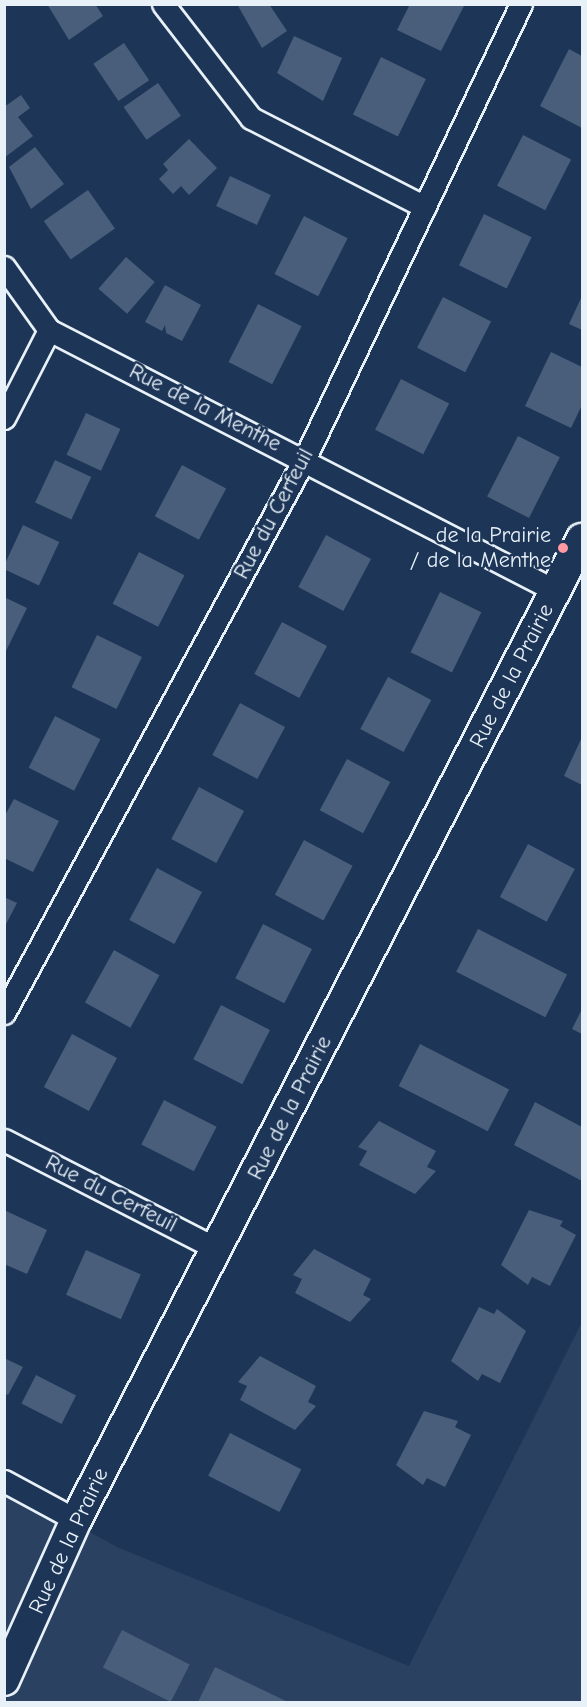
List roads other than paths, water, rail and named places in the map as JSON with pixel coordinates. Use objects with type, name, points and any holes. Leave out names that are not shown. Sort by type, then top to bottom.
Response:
[{"type":"street","points":[[163,4],[251,118],[425,207]]},
{"type":"street","name":"Rue du Cerfeuil","points":[[4,1013],[305,459],[521,4]]},
{"type":"street","name":"Rue de la Menthe","points":[[4,267],[49,330],[305,459],[556,591]]},
{"type":"street","points":[[4,418],[49,330]]},
{"type":"street","name":"Rue de la Prairie","points":[[4,1680],[76,1520],[582,539]]},
{"type":"street","name":"Rue du Cerfeuil","points":[[4,1140],[217,1249]]},
{"type":"street","points":[[4,1481],[76,1520]]},
{"type":"place","name":"de la Prairie / de la Menthe","points":[[563,548]]}]
